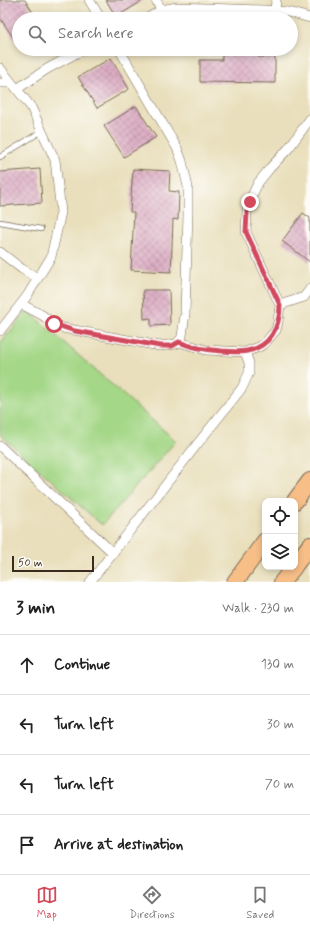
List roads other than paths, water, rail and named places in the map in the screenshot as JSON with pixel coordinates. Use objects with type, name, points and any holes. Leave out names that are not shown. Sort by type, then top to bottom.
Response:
[{"type":"highway","points":[[297,498],[310,481]]},
{"type":"highway","points":[[235,582],[262,545]]},
{"type":"highway","points":[[298,561],[310,545]]},
{"type":"highway","points":[[282,582],[291,570]]},
{"type":"street","points":[[89,0],[97,12]]},
{"type":"street","points":[[156,0],[161,10]]},
{"type":"street","points":[[275,11],[276,0]]},
{"type":"street","points":[[158,12],[177,7],[288,12]]},
{"type":"street","points":[[298,15],[310,18]]},
{"type":"street","points":[[0,83],[14,86],[71,56]]},
{"type":"street","points":[[21,304],[63,328],[160,346],[172,346],[179,342],[182,336],[185,314],[188,213],[188,187],[186,174],[177,148],[123,56]]},
{"type":"street","points":[[0,68],[30,107],[55,160],[61,212],[51,257],[21,304],[0,331]]},
{"type":"street","points":[[179,342],[206,350],[245,352],[259,347],[271,337],[278,322],[280,305],[246,232],[247,212],[253,192],[261,179],[288,149],[310,119]]},
{"type":"street","points":[[0,252],[22,269],[38,278]]},
{"type":"street","points":[[280,305],[304,297],[310,289]]},
{"type":"street","points":[[90,582],[242,388],[250,373],[249,363],[245,352]]},
{"type":"street","points":[[0,446],[113,553]]},
{"type":"lane","points":[[0,157],[42,131]]},
{"type":"lane","points":[[0,222],[41,229]]}]
